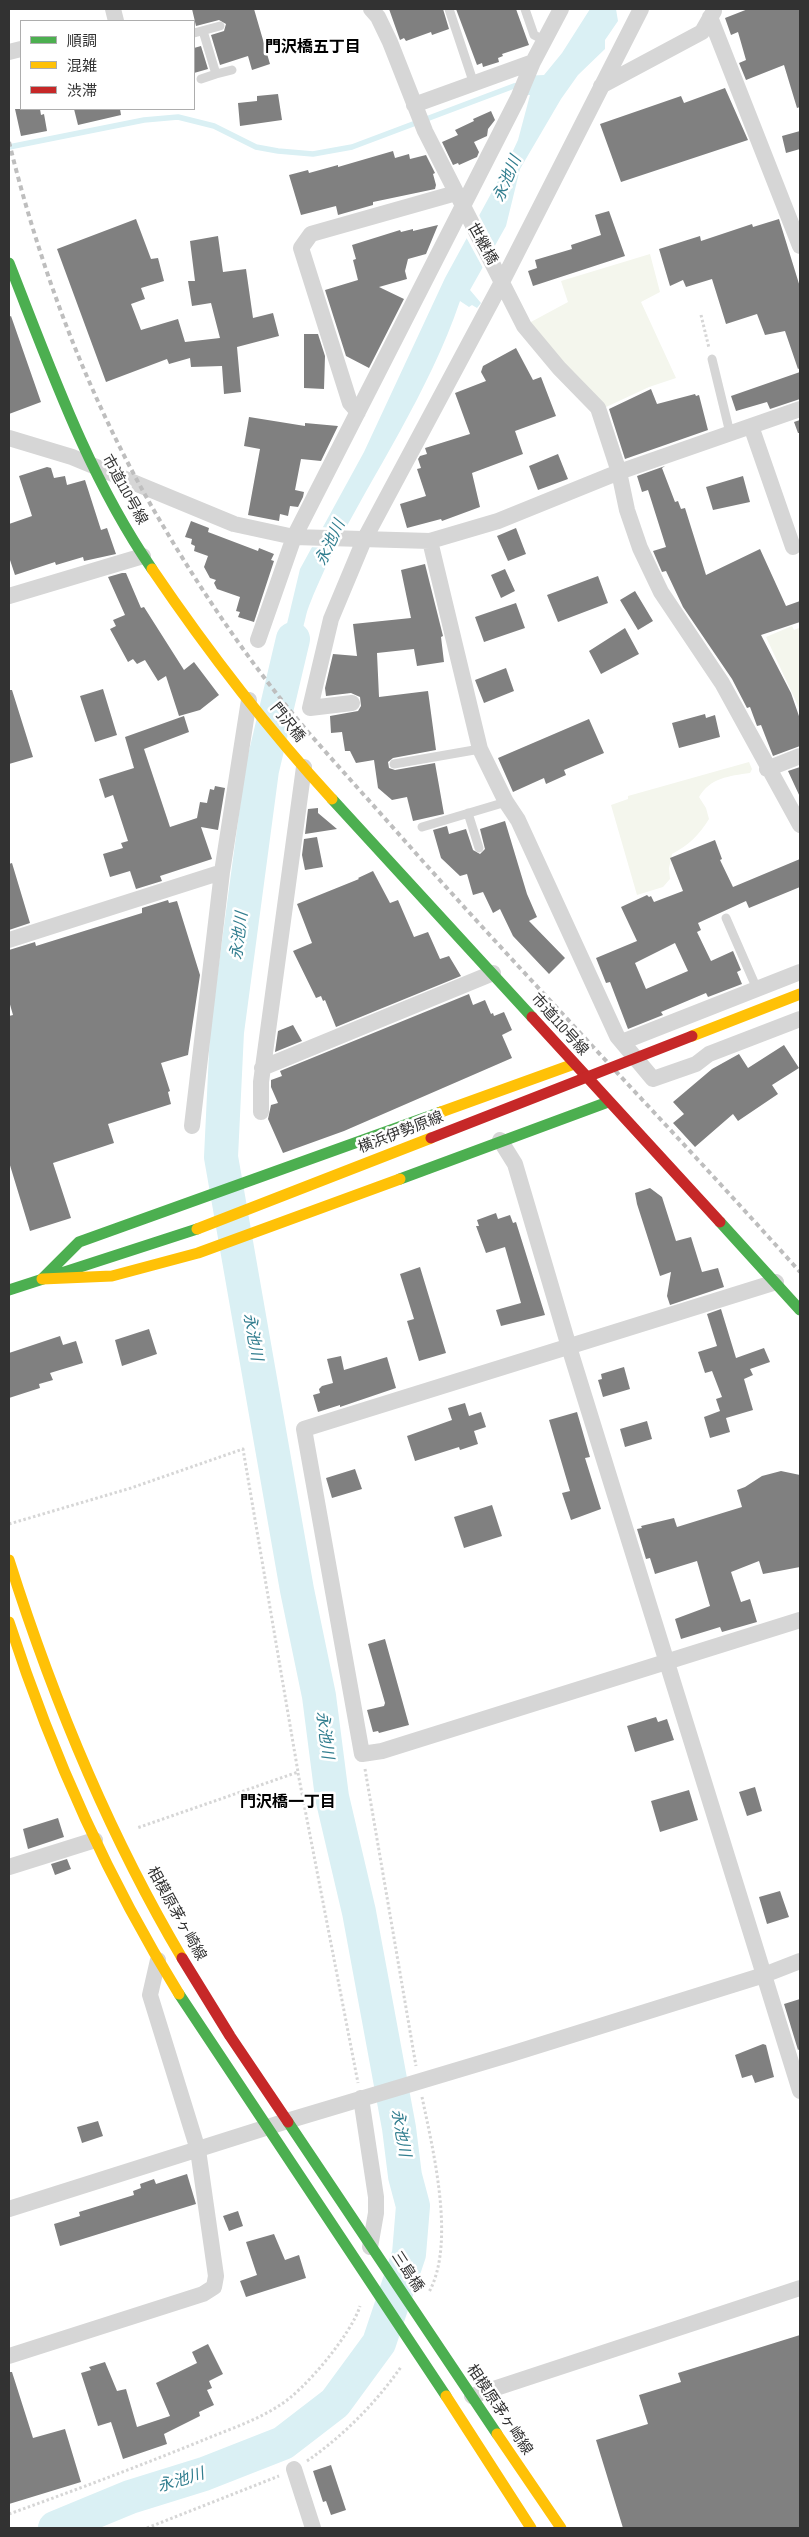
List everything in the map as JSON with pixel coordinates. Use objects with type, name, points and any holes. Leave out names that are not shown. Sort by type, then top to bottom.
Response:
[{"type":"main road","name":"市道110号線","points":[[9,263],[38,340],[92,465],[143,556],[203,643],[252,704]]},
{"type":"main road","name":"門沢橋","points":[[252,704],[300,763]]},
{"type":"main road","name":"市道110号線","points":[[300,763],[493,973],[608,1102],[679,1175],[800,1310]]},
{"type":"main road","name":"横浜伊勢原線","points":[[9,1290],[197,1229],[800,994]]},
{"type":"main road","points":[[42,1279],[79,1242],[574,1064]]},
{"type":"main road","points":[[42,1279],[112,1276],[198,1253],[500,1140],[608,1102]]},
{"type":"main road","name":"相模原茅ヶ崎線","points":[[9,1560],[52,1688],[77,1749],[116,1834],[174,1946],[228,2034],[373,2249]]},
{"type":"main road","points":[[9,1622],[36,1704],[95,1840],[158,1960],[212,2046],[412,2342],[531,2528]]},
{"type":"main road","name":"三島橋","points":[[373,2249],[414,2312]]},
{"type":"main road","name":"相模原茅ヶ崎線","points":[[414,2312],[561,2528]]},
{"type":"street","name":"世継橋","points":[[371,9],[378,17],[390,42],[425,131],[461,204],[501,277],[524,326],[559,368],[598,408],[619,472],[627,510],[637,541],[661,592],[722,683],[767,769],[800,826]]},
{"type":"street","points":[[258,640],[299,537],[358,412],[461,204],[518,98],[530,68],[560,9]]},
{"type":"street","points":[[352,703],[310,708],[331,619],[361,540],[641,9]]},
{"type":"street","points":[[601,86],[702,32],[713,13]]},
{"type":"street","points":[[713,13],[800,246]]},
{"type":"street","points":[[416,109],[474,84],[530,68]]},
{"type":"street","points":[[358,412],[350,403],[301,248],[311,234],[461,204]]},
{"type":"street","points":[[9,438],[92,465],[234,524],[299,537],[430,541],[498,521],[619,472],[800,410]]},
{"type":"street","points":[[750,426],[793,547]]},
{"type":"street","points":[[430,541],[480,749],[506,802],[518,820],[617,1036],[653,1079],[696,1064],[709,1054],[800,1019]]},
{"type":"street","points":[[9,596],[143,556]]},
{"type":"street","points":[[192,1126],[222,872],[252,704]]},
{"type":"street","points":[[767,769],[800,756]]},
{"type":"street","points":[[261,1112],[262,1068],[300,763]]},
{"type":"street","points":[[9,940],[222,872]]},
{"type":"street","points":[[622,1042],[800,972]]},
{"type":"street","points":[[262,1068],[493,973]]},
{"type":"street","points":[[751,992],[762,1033]]},
{"type":"street","points":[[500,1140],[515,1164],[569,1347],[800,2091]]},
{"type":"street","points":[[776,1282],[304,1429],[362,1754],[382,1751],[800,1620]]},
{"type":"street","points":[[9,1867],[95,1840]]},
{"type":"street","points":[[9,2356],[203,2294],[214,2287],[216,2276],[198,2150],[150,1995],[158,1960]]},
{"type":"street","points":[[9,2209],[287,2121],[764,1975],[800,1961]]},
{"type":"street","points":[[362,2298],[368,2279],[373,2249],[376,2213],[376,2197],[363,2098]]},
{"type":"street","points":[[472,2396],[800,2288]]},
{"type":"street","points":[[294,2469],[313,2528]]},
{"type":"lane","points":[[448,9],[474,84]]},
{"type":"lane","points":[[525,9],[534,35],[544,40]]},
{"type":"lane","points":[[195,33],[220,26]]},
{"type":"lane","points":[[203,31],[216,74]]},
{"type":"lane","points":[[201,79],[232,70]]},
{"type":"lane","points":[[712,359],[730,433]]},
{"type":"lane","points":[[394,764],[480,749]]},
{"type":"lane","points":[[422,827],[506,802]]},
{"type":"lane","points":[[468,813],[479,848]]},
{"type":"lane","points":[[726,918],[751,992]]},
{"type":"path","points":[[701,315],[712,359]]},
{"type":"path","points":[[9,1524],[130,1488],[243,1449],[298,1772],[363,2098]]},
{"type":"path","points":[[362,1754],[415,2082],[437,2168],[441,2201],[440,2244],[434,2283],[414,2312]]},
{"type":"path","points":[[152,1823],[298,1772]]},
{"type":"path","points":[[9,2514],[186,2447],[282,2405],[343,2340],[356,2319],[362,2298]]},
{"type":"path","points":[[147,2528],[294,2469],[332,2442],[365,2411],[400,2368],[412,2342]]},
{"type":"shaded area","points":[[650,254],[660,292],[641,302],[676,378],[649,387],[604,408],[546,345],[529,323],[568,302],[561,281]]},
{"type":"shaded area","points":[[792,626],[794,630],[799,628],[800,632],[800,710],[766,637]]},
{"type":"shaded area","points":[[749,762],[752,769],[750,773],[721,779],[703,791],[699,797],[706,808],[709,819],[693,839],[672,854],[669,868],[670,879],[663,887],[637,895],[611,805],[628,799],[628,796]]},
{"type":"water","points":[[590,9],[616,9],[618,21],[605,40],[605,49],[578,75],[561,99],[520,169],[506,226],[470,290],[481,303],[477,308],[472,305],[469,307],[460,301],[447,335],[417,400],[330,558],[316,588],[300,635],[304,638],[289,692],[275,674],[300,569],[364,452],[445,278],[505,168],[518,140],[530,95],[512,95],[522,76],[544,75],[562,53]]},
{"type":"pier","points":[[478,213],[496,248],[484,270],[466,237]]},
{"type":"pier","points":[[320,527],[350,529],[338,549],[310,547]]},
{"type":"building","points":[[192,9],[254,9],[270,64],[252,70],[248,56],[220,65],[211,35],[224,31],[226,24],[219,20],[196,26]]},
{"type":"building","points":[[389,9],[443,9],[449,29],[432,35],[431,32],[406,41],[404,38],[400,40]]},
{"type":"building","points":[[456,9],[516,9],[529,45],[502,54],[503,56],[498,58],[499,62],[483,67],[482,63],[477,65]]},
{"type":"building","points":[[748,9],[800,9],[800,107],[797,108],[784,65],[746,80],[739,63],[746,60],[738,32],[731,35],[725,18]]},
{"type":"building","points":[[201,46],[208,69],[195,73],[195,48]]},
{"type":"building","points":[[725,88],[748,140],[621,182],[600,124],[681,96],[684,103]]},
{"type":"building","points":[[278,94],[282,120],[240,126],[238,103],[257,101],[257,96]]},
{"type":"building","points":[[15,109],[40,110],[41,115],[44,114],[47,131],[21,136]]},
{"type":"building","points":[[74,110],[120,110],[121,115],[78,125]]},
{"type":"building","points":[[491,111],[495,120],[488,129],[487,136],[474,142],[479,152],[477,157],[459,165],[458,163],[453,165],[442,142],[458,135],[455,130]]},
{"type":"building","points":[[800,131],[800,149],[786,153],[782,136]]},
{"type":"building","points":[[393,151],[395,158],[409,154],[410,159],[426,155],[435,173],[433,174],[436,185],[435,189],[373,202],[373,205],[338,215],[336,206],[301,215],[289,175],[308,170],[309,173],[338,165],[338,167]]},
{"type":"building","points":[[609,211],[625,256],[533,286],[528,271],[537,268],[535,260],[572,249],[571,245],[601,235],[595,215]]},
{"type":"building","points":[[136,219],[151,259],[158,258],[164,281],[141,288],[145,299],[131,304],[141,330],[178,319],[185,342],[220,338],[211,303],[192,306],[188,281],[195,281],[190,241],[218,236],[223,272],[246,269],[253,318],[273,313],[279,336],[237,347],[241,392],[224,394],[222,366],[191,367],[190,358],[169,364],[167,359],[106,382],[57,249]]},
{"type":"building","points":[[779,219],[800,287],[800,368],[798,369],[785,331],[765,335],[757,314],[726,324],[712,279],[686,287],[683,280],[670,286],[659,249],[700,236],[701,241],[752,224],[753,227]]},
{"type":"building","points":[[438,225],[426,254],[408,259],[405,271],[407,279],[379,287],[404,299],[369,368],[346,356],[325,290],[358,280],[353,260],[356,259],[352,245],[400,230],[401,232],[413,229],[413,231]]},
{"type":"building","points":[[11,316],[41,402],[9,414],[9,317]]},
{"type":"building","points":[[304,334],[318,334],[325,356],[324,389],[304,388]]},
{"type":"building","points":[[516,348],[533,380],[541,377],[556,416],[515,431],[523,454],[472,473],[480,507],[442,521],[441,519],[407,528],[400,504],[426,496],[417,469],[421,468],[418,459],[420,456],[427,454],[425,448],[470,434],[455,393],[486,381],[481,372],[483,366]]},
{"type":"building","points":[[800,372],[800,399],[770,409],[767,402],[736,411],[731,396]]},
{"type":"building","points":[[651,389],[657,404],[695,394],[696,396],[699,395],[708,430],[625,459],[609,409]]},
{"type":"building","points":[[249,417],[305,426],[305,423],[338,426],[321,461],[301,459],[295,490],[304,492],[303,497],[298,507],[290,506],[288,516],[280,514],[279,521],[248,515],[260,449],[244,446]]},
{"type":"building","points":[[800,420],[800,433],[798,433],[794,422]]},
{"type":"building","points":[[558,454],[568,479],[538,490],[529,466]]},
{"type":"building","points":[[665,466],[662,468],[675,502],[678,501],[681,509],[685,508],[706,575],[760,549],[786,606],[800,601],[800,622],[761,635],[791,693],[800,719],[800,746],[773,756],[761,725],[757,726],[750,707],[747,708],[732,679],[683,607],[666,571],[662,572],[653,551],[666,547],[648,490],[642,492],[637,476]]},
{"type":"building","points":[[47,467],[51,468],[54,478],[65,476],[67,485],[85,480],[101,530],[107,528],[116,554],[84,561],[83,557],[56,565],[55,562],[15,575],[9,557],[9,524],[32,516],[19,476]]},
{"type":"building","points":[[743,476],[750,502],[713,510],[706,487]]},
{"type":"building","points":[[191,521],[209,528],[208,532],[258,551],[259,548],[274,554],[271,560],[274,561],[254,622],[238,617],[240,612],[236,611],[240,597],[217,589],[214,583],[216,580],[210,578],[204,567],[208,556],[194,551],[195,546],[191,544],[192,539],[185,537]]},
{"type":"building","points":[[516,528],[526,554],[508,561],[497,536]]},
{"type":"building","points":[[425,564],[443,636],[441,637],[444,662],[417,666],[414,649],[377,653],[379,697],[428,691],[436,750],[393,758],[388,762],[389,768],[395,770],[435,763],[444,814],[413,821],[407,797],[392,800],[378,788],[374,760],[356,763],[350,751],[345,751],[342,732],[331,733],[330,716],[358,711],[361,706],[360,697],[351,693],[326,696],[325,688],[333,654],[357,656],[353,624],[411,618],[401,570]]},
{"type":"building","points":[[505,569],[515,591],[501,598],[491,575]]},
{"type":"building","points":[[126,573],[141,608],[144,607],[184,670],[194,662],[219,695],[200,710],[179,716],[166,676],[158,681],[145,660],[137,664],[133,659],[128,662],[110,629],[116,626],[113,620],[125,615],[108,577]]},
{"type":"building","points":[[598,576],[608,603],[558,622],[547,595]]},
{"type":"building","points":[[635,591],[653,621],[638,630],[620,600]]},
{"type":"building","points":[[516,603],[525,628],[484,642],[475,617]]},
{"type":"building","points":[[625,628],[639,654],[601,674],[589,651]]},
{"type":"building","points":[[506,668],[514,691],[484,703],[475,680]]},
{"type":"building","points":[[103,689],[117,735],[95,742],[80,696]]},
{"type":"building","points":[[9,690],[12,690],[33,757],[9,764]]},
{"type":"building","points":[[705,714],[706,718],[715,715],[720,737],[679,748],[672,723]]},
{"type":"building","points":[[184,716],[189,732],[144,749],[170,827],[197,818],[200,802],[207,803],[210,789],[214,790],[215,786],[225,788],[218,830],[201,827],[212,859],[160,876],[162,881],[136,889],[130,871],[110,877],[103,854],[123,848],[121,843],[128,841],[113,795],[105,798],[99,779],[134,768],[125,737]]},
{"type":"building","points":[[589,719],[604,753],[564,770],[566,775],[546,784],[544,778],[513,792],[498,758]]},
{"type":"building","points":[[800,767],[800,797],[788,771]]},
{"type":"building","points":[[318,808],[318,813],[337,829],[305,834],[308,809]]},
{"type":"building","points":[[505,821],[527,894],[537,917],[529,921],[565,958],[549,974],[513,936],[500,909],[493,913],[483,892],[473,895],[467,874],[460,876],[441,858],[433,830],[447,826],[449,834],[466,829],[473,850],[480,854],[485,849],[480,829]]},
{"type":"building","points":[[317,837],[323,867],[305,870],[302,855],[304,839]]},
{"type":"building","points":[[715,840],[722,859],[720,860],[733,887],[800,859],[800,887],[749,908],[746,901],[698,923],[701,930],[697,932],[711,961],[733,951],[741,970],[737,972],[742,984],[708,997],[706,993],[661,1012],[663,1015],[628,1029],[610,982],[606,983],[596,958],[637,941],[621,907],[647,895],[651,896],[654,902],[683,891],[670,858]],"holes":[[[675,943],[688,971],[646,989],[635,963]]]},
{"type":"building","points":[[12,863],[30,923],[9,930],[9,864]]},
{"type":"building","points":[[373,871],[390,903],[398,900],[414,937],[428,932],[440,959],[449,956],[461,976],[336,1027],[325,1000],[323,1001],[321,996],[316,998],[293,951],[312,943],[297,904],[359,879]]},
{"type":"building","points":[[168,900],[169,903],[177,901],[200,975],[188,1055],[161,1063],[170,1091],[168,1092],[171,1104],[108,1124],[114,1143],[53,1163],[71,1218],[30,1231],[9,1162],[9,1016],[13,1015],[9,1001],[9,950],[35,942],[36,946],[142,913],[142,908]]},
{"type":"building","points":[[469,994],[473,1005],[485,1000],[491,1014],[493,1013],[494,1016],[504,1012],[512,1030],[502,1035],[512,1058],[344,1131],[283,1153],[268,1119],[271,1105],[278,1103],[271,1087],[271,1080],[282,1076],[280,1071]]},
{"type":"building","points":[[293,1025],[302,1041],[275,1052],[278,1031]]},
{"type":"building","points":[[784,1045],[799,1068],[772,1085],[778,1094],[738,1121],[733,1114],[695,1147],[673,1123],[684,1114],[673,1102],[712,1069],[739,1054],[748,1068]]},
{"type":"building","points":[[650,1188],[662,1197],[676,1241],[691,1237],[702,1272],[718,1268],[724,1287],[670,1305],[667,1296],[671,1272],[660,1276],[635,1193]]},
{"type":"building","points":[[496,1213],[498,1219],[510,1215],[513,1223],[516,1222],[545,1315],[501,1326],[496,1310],[521,1303],[505,1247],[486,1253],[476,1226],[479,1226],[477,1220]]},
{"type":"building","points":[[420,1267],[446,1353],[419,1361],[407,1321],[414,1319],[400,1274]]},
{"type":"building","points":[[721,1309],[736,1358],[764,1348],[770,1362],[750,1369],[753,1375],[744,1379],[753,1410],[726,1418],[730,1432],[710,1438],[704,1417],[720,1411],[716,1399],[722,1397],[712,1371],[705,1373],[698,1352],[717,1346],[707,1314]]},
{"type":"building","points":[[149,1329],[157,1354],[122,1366],[115,1340]]},
{"type":"building","points":[[60,1336],[63,1345],[76,1341],[83,1363],[50,1373],[53,1380],[39,1384],[40,1388],[9,1398],[9,1353]]},
{"type":"building","points":[[341,1356],[344,1370],[387,1357],[396,1388],[340,1407],[340,1405],[318,1412],[313,1395],[320,1393],[319,1389],[322,1386],[333,1383],[327,1359]]},
{"type":"building","points":[[624,1367],[630,1389],[603,1397],[598,1380],[602,1379],[601,1374]]},
{"type":"building","points":[[465,1403],[469,1416],[481,1412],[486,1427],[474,1431],[478,1444],[460,1450],[459,1447],[415,1461],[407,1436],[452,1420],[448,1408]]},
{"type":"building","points":[[577,1412],[590,1457],[585,1458],[601,1509],[571,1520],[562,1493],[570,1491],[549,1420]]},
{"type":"building","points":[[647,1421],[652,1439],[625,1447],[620,1429]]},
{"type":"building","points":[[355,1469],[362,1489],[332,1498],[326,1478]]},
{"type":"building","points":[[781,1471],[800,1475],[800,1567],[763,1574],[759,1561],[731,1572],[741,1602],[750,1599],[757,1622],[722,1632],[720,1627],[681,1639],[675,1619],[710,1606],[697,1561],[655,1574],[650,1558],[646,1559],[637,1529],[642,1528],[641,1526],[674,1518],[677,1527],[742,1507],[737,1490],[762,1476]]},
{"type":"building","points":[[492,1505],[502,1536],[464,1548],[454,1517]]},
{"type":"building","points":[[385,1639],[409,1725],[379,1733],[378,1731],[373,1732],[367,1710],[384,1706],[385,1703],[368,1644]]},
{"type":"building","points":[[656,1717],[658,1722],[667,1719],[674,1740],[635,1752],[627,1726]]},
{"type":"building","points":[[755,1787],[762,1811],[747,1816],[739,1792]]},
{"type":"building","points":[[689,1790],[698,1820],[660,1832],[651,1801]]},
{"type":"building","points":[[58,1818],[64,1837],[28,1849],[23,1829]]},
{"type":"building","points":[[67,1859],[71,1869],[55,1875],[51,1864]]},
{"type":"building","points":[[780,1891],[789,1917],[767,1924],[759,1897]]},
{"type":"building","points":[[800,1999],[800,2049],[798,2050],[784,2004]]},
{"type":"building","points":[[763,2044],[766,2045],[774,2077],[755,2083],[752,2075],[742,2078],[735,2055]]},
{"type":"building","points":[[98,2121],[103,2136],[82,2143],[77,2127]]},
{"type":"building","points":[[187,2174],[196,2204],[60,2246],[54,2224],[80,2216],[79,2212],[134,2195],[133,2191],[141,2188],[140,2184],[154,2179],[156,2184]]},
{"type":"building","points":[[238,2211],[243,2226],[229,2231],[223,2216]]},
{"type":"building","points":[[274,2234],[285,2260],[299,2255],[306,2278],[246,2297],[240,2281],[257,2275],[246,2242]]},
{"type":"building","points":[[800,2335],[800,2528],[623,2528],[596,2440],[648,2424],[639,2395],[681,2382],[678,2373]]},
{"type":"building","points":[[208,2344],[223,2374],[209,2381],[212,2388],[207,2390],[214,2405],[199,2412],[200,2416],[164,2434],[167,2444],[123,2459],[111,2422],[98,2426],[81,2373],[91,2370],[89,2367],[105,2362],[117,2391],[126,2389],[137,2427],[170,2416],[156,2383],[197,2363],[192,2352]]},
{"type":"building","points":[[9,2372],[12,2372],[33,2438],[65,2429],[81,2482],[9,2504]]},
{"type":"building","points":[[331,2465],[346,2510],[331,2515],[326,2501],[323,2502],[313,2471]]},
{"type":"waterway","points":[[9,147],[144,120],[178,117],[214,126],[256,147],[313,154],[352,147],[520,85]]},
{"type":"waterway","name":"永池川","points":[[55,2528],[130,2497],[204,2474],[283,2443],[335,2403],[379,2343],[409,2254],[413,2206],[405,2176],[399,2128],[359,1912],[332,1797],[319,1696],[297,1590],[221,1157],[227,1032],[262,770],[293,639]]},
{"type":"railway","points":[[9,142],[35,236],[86,375],[128,464],[152,507],[225,623],[265,679],[322,748],[467,910],[800,1272]]},
{"type":"traffic: fast","points":[[9,263],[55,381],[89,459],[108,497],[152,569]]},
{"type":"traffic: fast","points":[[332,799],[532,1017]]},
{"type":"traffic: fast","points":[[400,1179],[608,1102]]},
{"type":"traffic: fast","points":[[42,1279],[79,1242],[441,1112]]},
{"type":"traffic: fast","points":[[720,1222],[800,1310]]},
{"type":"traffic: fast","points":[[9,1290],[197,1229]]},
{"type":"traffic: fast","points":[[179,1994],[446,2396]]},
{"type":"traffic: fast","points":[[288,2122],[497,2434]]},
{"type":"traffic: slow","points":[[152,569],[238,687],[332,799]]},
{"type":"traffic: slow","points":[[692,1036],[800,994]]},
{"type":"traffic: slow","points":[[441,1112],[574,1064]]},
{"type":"traffic: slow","points":[[197,1229],[431,1138]]},
{"type":"traffic: slow","points":[[42,1279],[112,1276],[198,1253],[400,1179]]},
{"type":"traffic: slow","points":[[9,1560],[44,1663],[84,1764],[130,1863],[182,1958]]},
{"type":"traffic: slow","points":[[9,1622],[43,1718],[83,1813],[128,1905],[179,1994]]},
{"type":"traffic: slow","points":[[446,2396],[531,2528]]},
{"type":"traffic: slow","points":[[497,2434],[561,2528]]},
{"type":"traffic: jam","points":[[532,1017],[720,1222]]},
{"type":"traffic: jam","points":[[431,1138],[692,1036]]},
{"type":"traffic: jam","points":[[182,1958],[230,2036],[288,2122]]},
{"type":"district","name":"門沢橋五丁目","points":[[313,48]]},
{"type":"district","name":"門沢橋一丁目","points":[[288,1803]]}]
